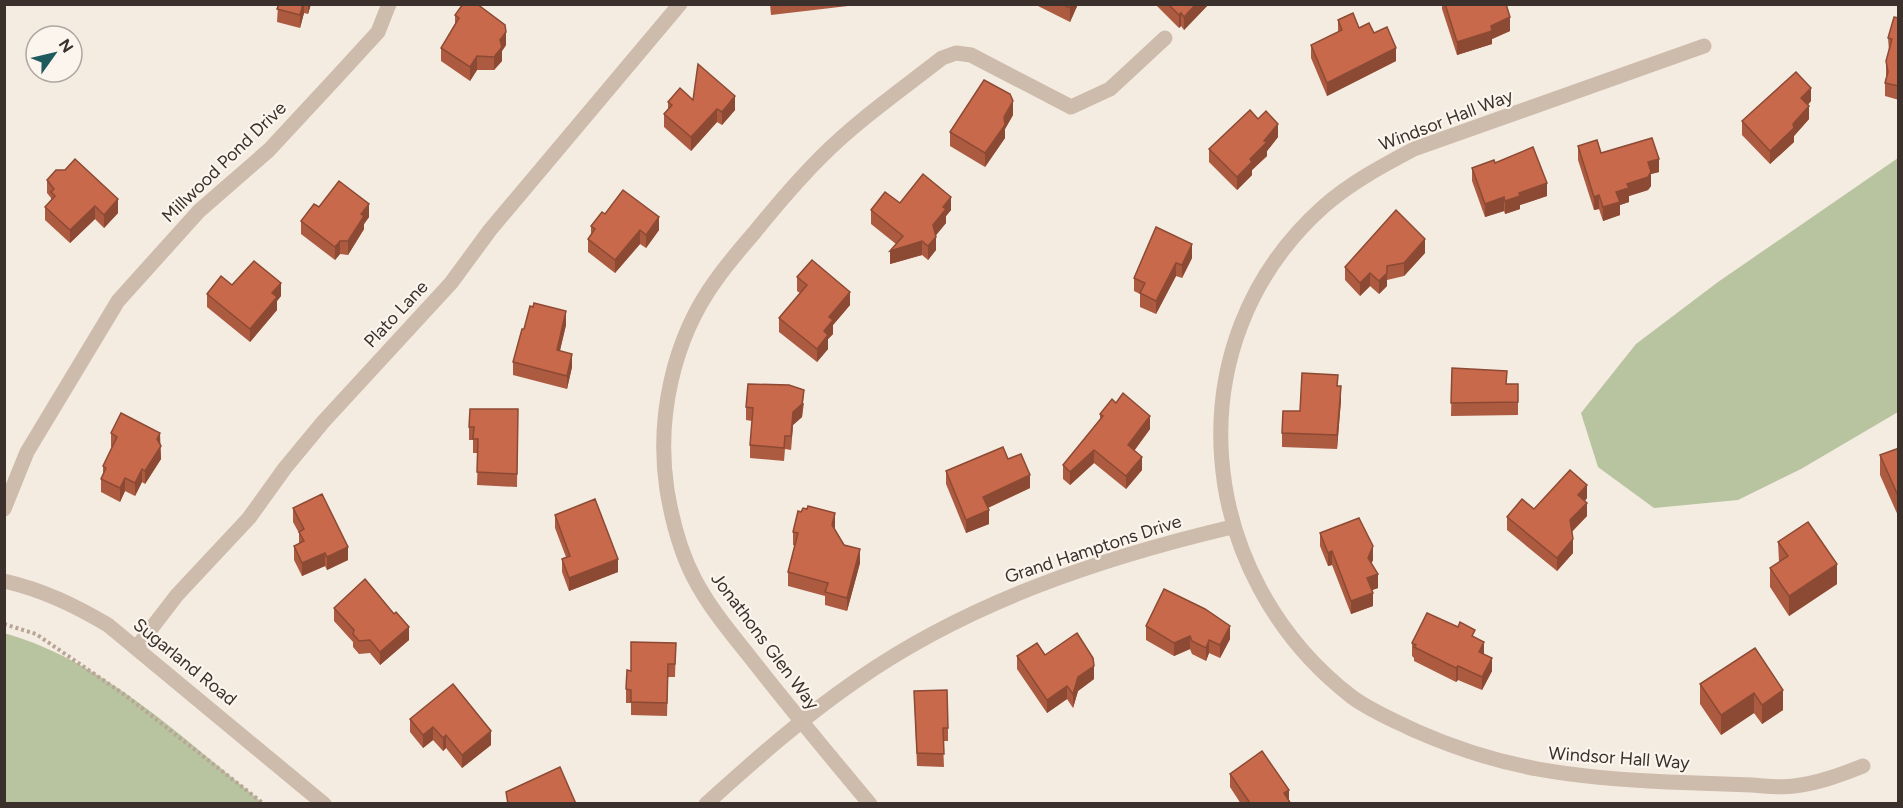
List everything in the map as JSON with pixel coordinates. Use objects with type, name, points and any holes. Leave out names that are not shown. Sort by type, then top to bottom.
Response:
[{"type":"street","name":"Millwood Pond Drive","points":[[4,509],[27,452],[118,301],[199,211],[269,150],[326,89],[378,32],[389,4]]},
{"type":"street","name":"Plato Lane","points":[[137,647],[177,595],[249,518],[323,422],[451,284],[489,230],[680,4]]},
{"type":"street","name":"Jonathons Glen Way","points":[[870,804],[800,721],[719,617],[694,578],[670,511],[664,472],[664,430],[672,378],[680,350],[696,313],[716,280],[782,199],[821,157],[863,120],[942,58],[956,53],[971,54],[1071,107],[1110,89],[1166,38]]},
{"type":"street","name":"Windsor Hall Way","points":[[1704,46],[1414,149],[1376,169],[1321,208],[1295,236],[1271,269],[1252,302],[1238,339],[1226,386],[1220,454],[1224,490],[1233,527],[1248,568],[1269,607],[1294,641],[1323,673],[1354,699],[1446,744],[1517,766],[1599,779],[1791,787],[1830,780],[1863,766]]},
{"type":"street","name":"Grand Hamptons Drive","points":[[706,804],[800,721],[897,655],[979,610],[1048,581],[1233,527]]},
{"type":"street","name":"Sugarland Road","points":[[4,581],[31,587],[73,604],[137,647],[324,804]]},
{"type":"path","points":[[4,624],[36,634],[125,695],[264,804]]},
{"type":"green space","points":[[1898,158],[1898,412],[1801,469],[1738,500],[1654,508],[1598,467],[1581,413],[1636,344],[1718,282]]},
{"type":"green space","points":[[4,633],[41,646],[110,683],[173,729],[263,803],[5,803]]},
{"type":"building","points":[[279,4],[303,4],[300,15],[277,9]]},
{"type":"building","points":[[463,4],[477,4],[505,25],[506,32],[500,40],[502,47],[494,57],[477,56],[470,67],[441,48],[459,18],[455,15]]},
{"type":"building","points":[[1168,4],[1196,4],[1184,17]]},
{"type":"building","points":[[1445,4],[1506,4],[1510,17],[1491,26],[1492,31],[1457,42]]},
{"type":"building","points":[[1353,13],[1359,28],[1369,23],[1374,33],[1387,27],[1396,48],[1327,83],[1311,45],[1342,30],[1338,20]]},
{"type":"building","points":[[1894,17],[1899,18],[1899,86],[1885,83],[1888,72],[1886,61],[1892,39],[1888,38]]},
{"type":"building","points":[[698,64],[735,96],[722,112],[717,109],[691,137],[664,114],[672,105],[668,102],[680,88],[693,100]]},
{"type":"building","points":[[1796,72],[1811,88],[1801,98],[1809,106],[1793,124],[1794,128],[1770,151],[1742,121]]},
{"type":"building","points":[[984,80],[1010,94],[1013,101],[1004,117],[1005,125],[985,153],[950,132]]},
{"type":"building","points":[[1250,110],[1258,119],[1266,111],[1278,124],[1264,141],[1267,142],[1250,159],[1252,162],[1237,177],[1209,149]]},
{"type":"building","points":[[1652,138],[1659,159],[1648,162],[1651,172],[1648,177],[1627,184],[1629,188],[1616,192],[1620,202],[1603,207],[1599,195],[1594,197],[1578,146],[1597,140],[1601,153]]},
{"type":"building","points":[[1533,147],[1547,183],[1519,193],[1520,196],[1505,201],[1504,197],[1485,204],[1472,168],[1494,160],[1495,163]]},
{"type":"building","points":[[75,159],[118,199],[104,215],[95,206],[70,230],[45,207],[55,196],[51,192],[54,189],[47,180],[56,170],[65,170]]},
{"type":"building","points":[[923,174],[951,197],[943,207],[946,209],[933,225],[936,237],[928,246],[922,241],[890,251],[903,236],[871,210],[885,192],[900,203]]},
{"type":"building","points":[[339,181],[369,204],[361,214],[364,216],[348,241],[340,241],[335,247],[301,221],[314,204],[319,207]]},
{"type":"building","points":[[623,190],[659,217],[646,235],[640,230],[615,260],[588,239],[595,229],[591,226],[602,212],[605,214]]},
{"type":"building","points":[[1396,210],[1425,239],[1404,263],[1387,266],[1387,273],[1379,281],[1370,273],[1360,283],[1345,267]]},
{"type":"building","points":[[1156,227],[1192,244],[1182,265],[1176,263],[1156,301],[1140,293],[1145,283],[1134,278]]},
{"type":"building","points":[[812,260],[850,292],[829,317],[833,320],[824,331],[828,335],[817,349],[779,318],[807,285],[797,277]]},
{"type":"building","points":[[254,261],[281,283],[272,293],[277,297],[250,329],[207,294],[221,276],[232,285]]},
{"type":"building","points":[[534,303],[566,311],[557,350],[572,354],[567,376],[513,362],[530,306],[533,307]]},
{"type":"building","points":[[1452,368],[1507,371],[1506,384],[1518,384],[1518,402],[1451,403]]},
{"type":"building","points":[[1302,373],[1338,375],[1337,386],[1341,386],[1337,435],[1282,433],[1283,411],[1300,411]]},
{"type":"building","points":[[748,384],[789,385],[804,390],[802,404],[793,412],[791,436],[785,436],[784,448],[750,445],[753,408],[746,407]]},
{"type":"building","points":[[1123,393],[1150,416],[1128,445],[1142,457],[1126,476],[1094,450],[1070,472],[1063,465],[1103,416],[1100,414],[1112,399],[1116,403]]},
{"type":"building","points":[[470,409],[518,409],[517,474],[477,472],[478,439],[473,439],[474,427],[469,427]]},
{"type":"building","points":[[121,413],[160,433],[157,439],[161,446],[145,471],[142,469],[135,483],[125,478],[120,488],[101,479],[106,468],[103,466],[117,437],[111,433]]},
{"type":"building","points":[[1003,447],[1008,459],[1021,454],[1030,475],[983,497],[989,510],[966,520],[946,471]]},
{"type":"building","points":[[1899,448],[1899,498],[1880,455]]},
{"type":"building","points":[[1570,470],[1587,485],[1578,495],[1587,503],[1570,520],[1573,539],[1557,558],[1507,517],[1522,499],[1534,509]]},
{"type":"building","points":[[322,494],[348,547],[327,557],[325,553],[302,563],[294,546],[304,541],[299,532],[304,529],[293,508]]},
{"type":"building","points":[[595,499],[618,559],[569,578],[562,559],[570,556],[555,515]]},
{"type":"building","points":[[808,506],[835,513],[832,525],[844,545],[860,549],[847,598],[825,592],[828,583],[788,572],[798,533],[793,532],[798,511],[801,512],[803,508],[807,509]]},
{"type":"building","points":[[1359,518],[1373,546],[1368,558],[1378,574],[1367,578],[1373,593],[1351,601],[1332,551],[1328,553],[1320,533]]},
{"type":"building","points":[[1808,522],[1837,564],[1789,596],[1770,568],[1788,556],[1778,542]]},
{"type":"building","points":[[365,579],[394,614],[396,612],[409,627],[380,652],[370,640],[359,641],[353,634],[354,630],[334,608]]},
{"type":"building","points":[[1164,589],[1205,609],[1230,626],[1220,645],[1209,640],[1206,648],[1192,641],[1190,636],[1174,643],[1146,626]]},
{"type":"building","points":[[1427,613],[1458,627],[1460,622],[1475,630],[1472,636],[1484,642],[1479,652],[1492,658],[1482,677],[1458,666],[1456,668],[1414,647],[1416,645],[1412,643]]},
{"type":"building","points":[[1077,633],[1093,658],[1094,666],[1078,677],[1073,694],[1067,686],[1047,700],[1017,656],[1037,643],[1045,655]]},
{"type":"building","points":[[631,642],[676,643],[675,664],[668,664],[667,703],[631,702],[631,690],[626,689],[627,670],[631,671]]},
{"type":"building","points":[[1755,648],[1783,690],[1762,705],[1754,693],[1721,715],[1700,684]]},
{"type":"building","points":[[453,684],[491,731],[462,755],[446,735],[443,738],[433,727],[423,735],[410,719]]},
{"type":"building","points":[[947,690],[948,728],[943,728],[944,754],[917,753],[914,691]]},
{"type":"building","points":[[1262,751],[1289,790],[1284,793],[1291,804],[1249,804],[1230,774]]},
{"type":"building","points":[[560,767],[576,804],[508,804],[506,792]]}]
